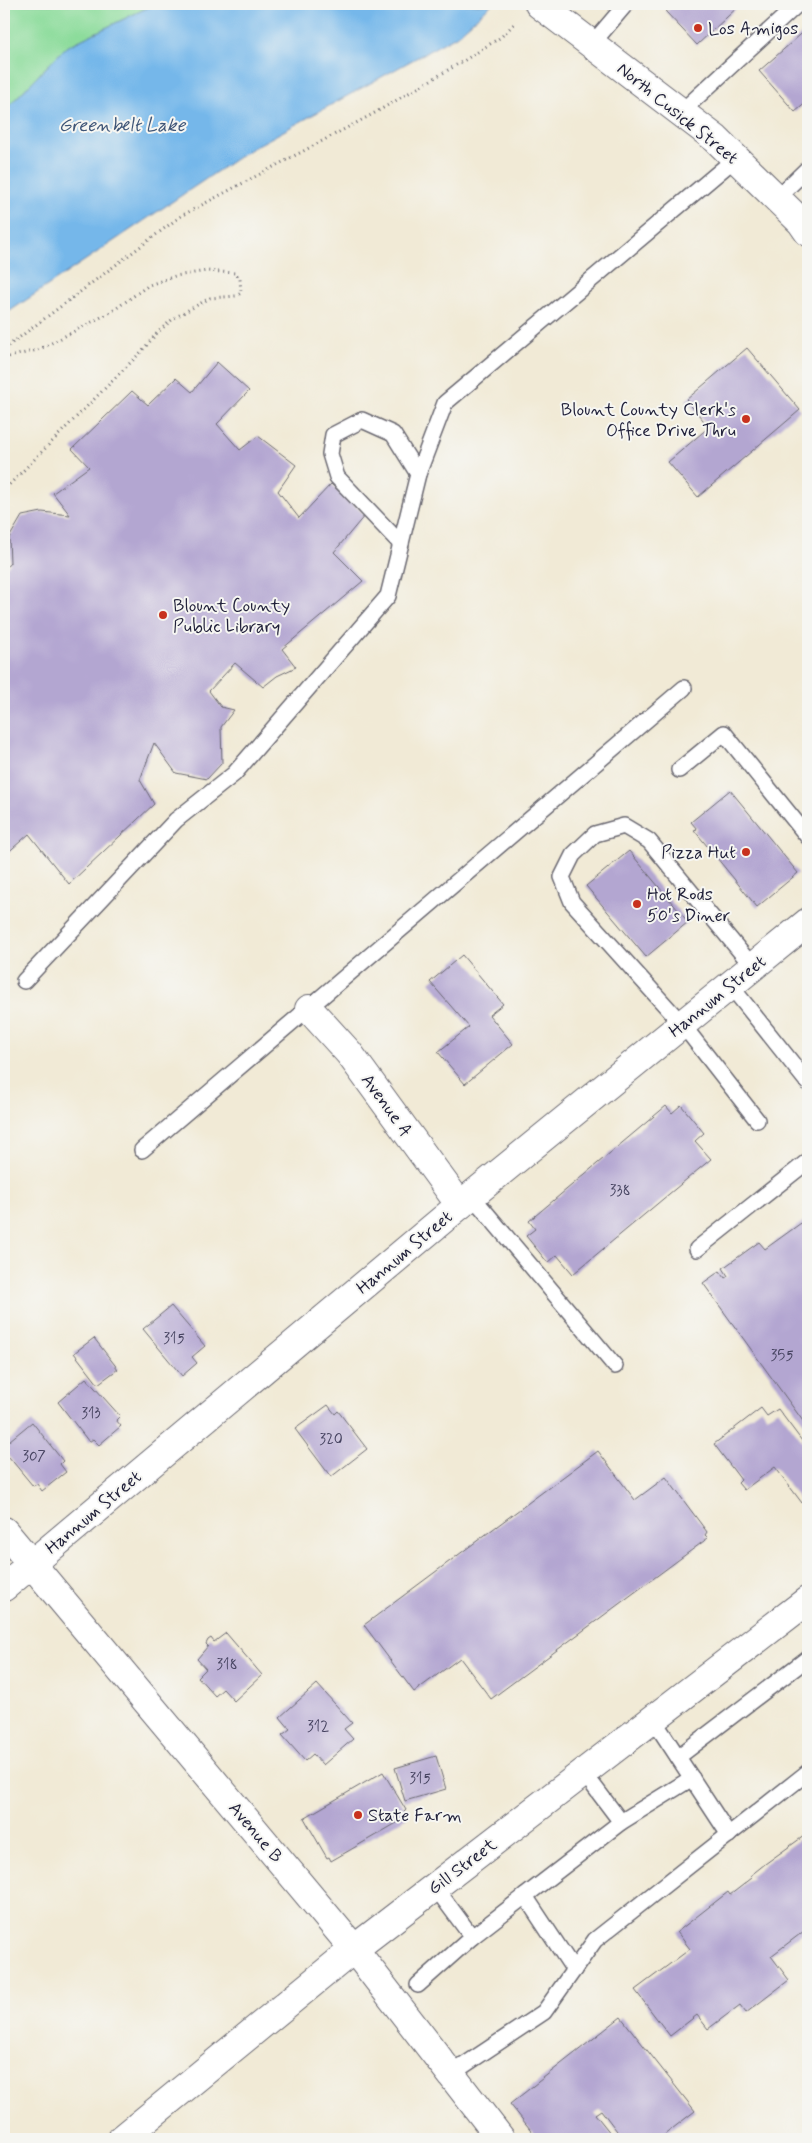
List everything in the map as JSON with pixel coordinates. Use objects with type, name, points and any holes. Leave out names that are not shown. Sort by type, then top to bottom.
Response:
[{"type":"street","name":"North Cusick Street","points":[[530,10],[563,22],[737,157],[776,199],[801,222],[808,232]]},
{"type":"street","name":"Hannum Street","points":[[4,1587],[466,1200],[808,922]]},
{"type":"street","name":"Avenue A","points":[[309,1010],[349,1053],[466,1200]]},
{"type":"street","name":"Avenue B","points":[[4,1530],[354,1949],[502,2139]]},
{"type":"street","name":"Gill Street","points":[[122,2139],[354,1949],[653,1719],[807,1604]]},
{"type":"lane","points":[[592,44],[626,4]]},
{"type":"lane","points":[[680,112],[798,4]]},
{"type":"lane","points":[[24,981],[176,820],[234,774],[388,596],[418,474],[445,403],[737,157]]},
{"type":"lane","points":[[776,199],[808,168]]},
{"type":"lane","points":[[401,544],[337,477],[330,454],[333,435],[362,420],[393,434],[418,474]]},
{"type":"lane","points":[[142,1150],[309,1010],[684,688]]},
{"type":"lane","points":[[679,770],[724,733],[808,837]]},
{"type":"lane","points":[[753,967],[650,841],[624,826],[595,834],[573,855],[562,877],[572,902],[682,1024],[757,1120]]},
{"type":"lane","points":[[730,985],[808,1083]]},
{"type":"lane","points":[[697,1249],[808,1161]]},
{"type":"lane","points":[[466,1200],[615,1366]]},
{"type":"lane","points":[[678,1757],[808,1658]]},
{"type":"lane","points":[[653,1719],[729,1835]]},
{"type":"lane","points":[[451,2074],[544,2012],[596,1940],[808,1772]]},
{"type":"lane","points":[[584,1773],[621,1822]]},
{"type":"lane","points":[[418,1985],[472,1938],[621,1822],[692,1778]]},
{"type":"lane","points":[[435,1887],[472,1938]]},
{"type":"lane","points":[[525,1896],[574,1970]]},
{"type":"path","points":[[4,349],[181,216],[373,114],[457,65],[501,37],[530,10]]},
{"type":"path","points":[[4,358],[38,350],[112,312],[149,285],[175,276],[207,271],[235,273],[240,279],[241,293],[236,296],[210,298],[174,318],[158,332],[128,365],[4,490]]},
{"type":"green space","points":[[4,4],[155,4],[66,47],[4,111]]},
{"type":"water","name":"Greenbelt Lake","points":[[155,4],[492,4],[456,36],[249,150],[4,315],[4,111],[66,47]]},
{"type":"building","name":"Los Amigos","points":[[675,4],[741,4],[697,45],[666,12]]},
{"type":"building","points":[[808,28],[808,101],[795,112],[759,71]]},
{"type":"building","name":"Blount County Clerk's Office Drive Thru","points":[[747,348],[800,410],[698,497],[668,462],[709,427],[686,400]]},
{"type":"building","name":"Blount County Public Library","points":[[217,362],[249,391],[217,424],[240,450],[258,436],[296,465],[278,491],[299,518],[331,484],[365,515],[334,552],[363,581],[282,649],[296,667],[277,676],[263,687],[235,663],[209,691],[221,707],[234,710],[221,727],[222,763],[207,779],[176,773],[154,743],[140,780],[154,804],[69,884],[29,834],[5,855],[4,853],[4,570],[10,563],[9,538],[22,516],[42,512],[70,515],[53,493],[89,467],[72,449],[132,391],[148,405],[176,378],[192,392]]},
{"type":"building","name":"Pizza Hut","points":[[730,790],[798,873],[757,907],[694,830],[697,829],[691,822]]},
{"type":"building","name":"Hot Rods 50's Diner","points":[[629,851],[688,922],[646,957],[586,886]]},
{"type":"building","points":[[462,955],[503,1004],[489,1015],[513,1044],[465,1084],[438,1052],[469,1027],[430,982]]},
{"type":"building","points":[[681,1105],[704,1133],[695,1141],[711,1159],[573,1274],[557,1255],[548,1263],[526,1236],[535,1229],[529,1221],[666,1106],[672,1113]]},
{"type":"building","points":[[808,1218],[808,1428],[703,1283],[720,1271],[725,1278],[728,1276],[723,1268],[759,1242],[765,1249]]},
{"type":"building","points":[[171,1306],[205,1346],[192,1357],[197,1363],[182,1376],[143,1329]]},
{"type":"building","points":[[94,1338],[118,1369],[98,1384],[74,1353]]},
{"type":"building","points":[[86,1378],[120,1416],[116,1420],[121,1426],[99,1445],[93,1439],[89,1442],[58,1402]]},
{"type":"building","points":[[328,1405],[335,1414],[338,1411],[367,1449],[331,1477],[295,1429]]},
{"type":"building","points":[[761,1408],[767,1416],[778,1409],[808,1449],[808,1498],[802,1503],[775,1467],[744,1490],[738,1483],[741,1480],[714,1444]]},
{"type":"building","points":[[32,1422],[63,1461],[60,1464],[66,1472],[42,1491],[37,1484],[33,1486],[4,1451],[4,1445]]},
{"type":"building","points":[[598,1451],[635,1500],[666,1477],[707,1532],[705,1535],[708,1538],[491,1699],[460,1658],[414,1692],[364,1625]]},
{"type":"building","points":[[226,1633],[262,1675],[234,1701],[223,1689],[215,1696],[198,1677],[206,1669],[197,1659],[208,1646],[206,1644],[208,1640],[211,1638],[214,1642]]},
{"type":"building","points":[[317,1684],[352,1723],[344,1729],[353,1739],[323,1765],[313,1754],[305,1761],[282,1735],[290,1729],[280,1717]]},
{"type":"building","points":[[436,1756],[446,1789],[405,1801],[395,1768]]},
{"type":"building","name":"State Farm","points":[[383,1772],[406,1810],[404,1812],[407,1817],[331,1861],[329,1857],[327,1858],[304,1818]]},
{"type":"building","points":[[808,1833],[808,1928],[771,1956],[789,1980],[746,2013],[740,2005],[708,2029],[697,2015],[670,2036],[635,1990],[690,1949],[677,1932],[728,1892],[730,1895],[752,1878],[750,1876],[765,1864]]},
{"type":"building","points":[[621,2017],[695,2111],[659,2139],[623,2139],[601,2110],[595,2114],[615,2139],[538,2139],[510,2104]]},
{"type":"place","name":"Los Amigos","points":[[698,28]]},
{"type":"place","name":"Blount County Clerk's Office Drive Thru","points":[[746,419]]},
{"type":"place","name":"Blount County Public Library","points":[[163,615]]},
{"type":"place","name":"Pizza Hut","points":[[746,852]]},
{"type":"place","name":"Hot Rods 50's Diner","points":[[637,904]]},
{"type":"place","name":"State Farm","points":[[358,1815]]}]
